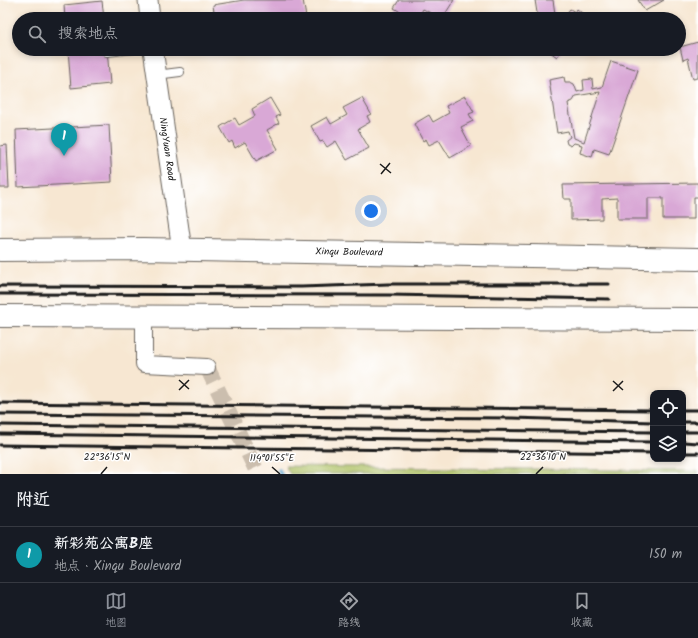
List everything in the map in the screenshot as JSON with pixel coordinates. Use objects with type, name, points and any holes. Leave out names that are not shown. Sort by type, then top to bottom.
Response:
[{"type":"main road","name":"Xinqu Boulevard","points":[[0,250],[182,250],[698,258]]},
{"type":"main road","points":[[0,316],[698,319]]},
{"type":"street","points":[[148,0],[149,12]]},
{"type":"street","name":"NingYuan Road","points":[[154,56],[182,250]]},
{"type":"street","points":[[144,317],[144,364],[207,368]]},
{"type":"lane","points":[[156,75],[180,72]]},
{"type":"green space","points":[[285,466],[698,471],[698,474],[290,474]]},
{"type":"building","points":[[244,0],[303,0],[305,12],[214,12],[213,5]]},
{"type":"building","points":[[399,0],[454,0],[446,12],[429,12],[423,9],[421,12],[400,12],[394,8]]},
{"type":"building","points":[[535,0],[553,0],[555,12],[537,12]]},
{"type":"building","points":[[638,0],[664,0],[645,11]]},
{"type":"building","points":[[102,1],[103,12],[64,12],[64,5]]},
{"type":"building","points":[[570,9],[575,12],[568,12]]},
{"type":"building","points":[[698,42],[698,78],[693,79],[688,58],[683,60],[682,56],[686,56],[686,45]]},
{"type":"building","points":[[69,56],[108,56],[110,84],[71,88]]},
{"type":"building","points":[[611,61],[638,70],[609,154],[594,149],[592,157],[580,153],[582,145],[574,143],[571,146],[567,144],[566,140],[570,137],[568,131],[557,133],[549,80],[564,77],[565,82],[574,84],[577,92],[584,90],[583,80],[592,79],[593,89],[602,87]],"holes":[[[600,92],[584,142],[574,138],[568,103],[573,101],[576,96]]]},
{"type":"building","points":[[465,96],[474,112],[469,114],[473,121],[461,127],[471,146],[450,158],[439,140],[429,145],[426,139],[423,141],[414,124],[429,115],[433,122],[449,113],[446,106]]},
{"type":"building","points":[[270,98],[280,115],[276,117],[279,123],[267,130],[278,149],[256,161],[245,142],[235,148],[232,141],[229,143],[220,127],[235,118],[239,125],[255,116],[252,109]]},
{"type":"building","points":[[362,98],[371,114],[367,116],[370,122],[358,129],[369,148],[347,160],[336,141],[327,147],[323,141],[320,142],[311,126],[327,117],[331,124],[347,115],[343,108]]},
{"type":"building","points":[[109,125],[112,182],[18,187],[16,130]]},
{"type":"building","points":[[7,145],[9,188],[0,188],[0,146]]},
{"type":"building","points":[[698,183],[698,197],[694,197],[694,219],[663,219],[663,198],[648,198],[648,219],[617,219],[617,198],[602,199],[602,219],[571,220],[571,199],[564,199],[563,185]]},
{"type":"waterway","points":[[279,470],[281,474]]},
{"type":"tunnel","points":[[207,367],[258,474]]},
{"type":"railway","points":[[0,286],[301,287],[388,284],[609,284]]},
{"type":"railway","points":[[0,294],[389,295],[609,299]]},
{"type":"railway","points":[[0,403],[650,410]]},
{"type":"railway","points":[[686,410],[698,410]]},
{"type":"railway","points":[[0,414],[512,418],[650,422]]},
{"type":"railway","points":[[686,422],[698,422]]},
{"type":"railway","points":[[0,425],[650,432]]},
{"type":"railway","points":[[686,432],[698,432]]},
{"type":"railway","points":[[0,434],[650,442]]},
{"type":"railway","points":[[686,442],[698,443]]},
{"type":"railway","points":[[0,445],[650,453]]},
{"type":"railway","points":[[686,453],[698,453]]},
{"type":"place","name":"新彩苑公寓B座","points":[[64,156]]}]
